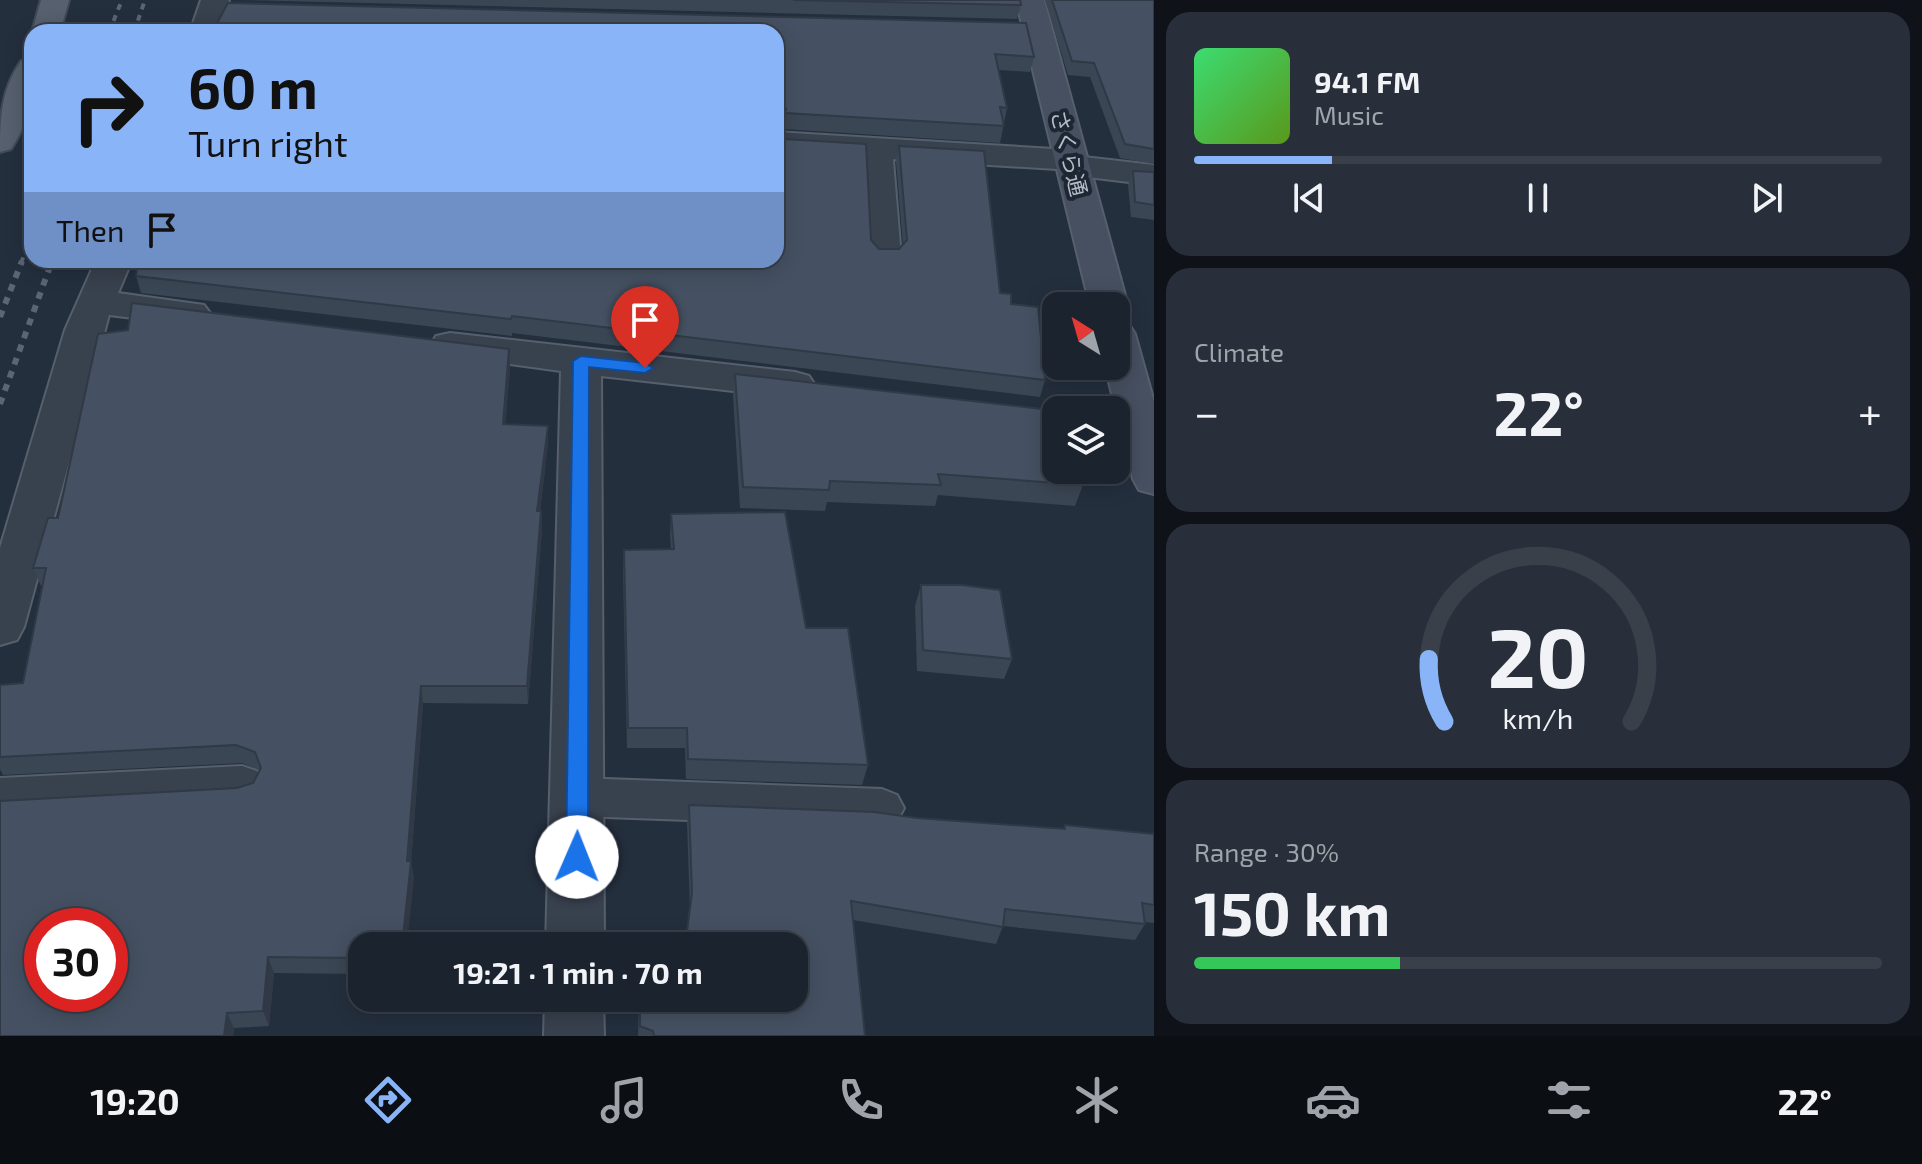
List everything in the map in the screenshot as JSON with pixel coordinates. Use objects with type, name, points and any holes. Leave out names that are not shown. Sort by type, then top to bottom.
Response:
[{"type":"main road","points":[[48,24],[55,0]]},
{"type":"main road","points":[[0,142],[24,86]]},
{"type":"street","name":"さくら通","points":[[1026,19],[1070,162],[1105,292]]},
{"type":"street","points":[[784,142],[1070,162],[1154,175]]},
{"type":"street","points":[[0,627],[94,302],[110,268]]},
{"type":"street","points":[[94,302],[236,319]]},
{"type":"street","points":[[408,340],[834,390]]},
{"type":"street","points":[[575,932],[581,361]]},
{"type":"street","points":[[1127,380],[1154,479]]},
{"type":"street","points":[[574,1012],[574,1036]]},
{"type":"lane","points":[[210,14],[243,11]]},
{"type":"lane","points":[[879,148],[886,257]]},
{"type":"lane","points":[[0,797],[242,784]]},
{"type":"lane","points":[[578,797],[882,808]]},
{"type":"building","points":[[793,0],[1020,0],[1021,5]]},
{"type":"building","points":[[1052,0],[1154,0],[1154,149],[1125,144],[1094,63],[1072,61]]},
{"type":"building","points":[[228,3],[1026,23],[1034,57],[995,54],[1007,108],[1000,107],[1004,126],[785,113],[784,24],[217,23]]},
{"type":"building","points":[[784,139],[866,144],[871,240],[879,249],[899,249],[907,240],[899,146],[984,151],[1000,293],[1011,294],[1011,304],[1038,307],[1042,380],[512,316],[511,319],[136,276],[137,268],[784,268]]},
{"type":"building","points":[[1133,171],[1154,172],[1154,205],[1135,202]]},
{"type":"building","points":[[132,303],[509,349],[503,424],[548,426],[537,511],[541,511],[527,686],[421,686],[407,861],[411,861],[403,932],[348,932],[348,958],[268,957],[263,1011],[227,1013],[224,1036],[0,1036],[0,801],[237,788],[253,783],[261,768],[255,752],[236,745],[0,757],[0,685],[23,683],[46,568],[33,568],[48,518],[58,518],[98,334],[128,330]]},
{"type":"building","points":[[735,374],[1042,409],[1042,482],[938,474],[941,485],[830,481],[829,490],[743,487]]},
{"type":"building","points":[[785,512],[806,628],[848,628],[868,765],[688,759],[687,728],[628,728],[624,550],[674,549],[671,514]]},
{"type":"building","points":[[921,585],[962,585],[1000,590],[1012,659],[923,650]]},
{"type":"building","points":[[689,805],[874,812],[917,818],[1065,829],[1065,825],[1154,834],[1154,905],[1142,903],[1145,924],[1005,909],[1003,927],[851,901],[865,1036],[654,1036],[653,1031],[640,1026],[640,1012],[808,1012],[808,932],[687,932],[692,893]]},
{"type":"railway","points":[[112,24],[122,0]]},
{"type":"railway","points":[[137,24],[145,0]]},
{"type":"railway","points":[[21,263],[24,255]]},
{"type":"railway","points":[[0,317],[22,261]]},
{"type":"railway","points":[[0,404],[49,268]]},
{"type":"route","points":[[577,857],[581,361],[645,368]]}]
